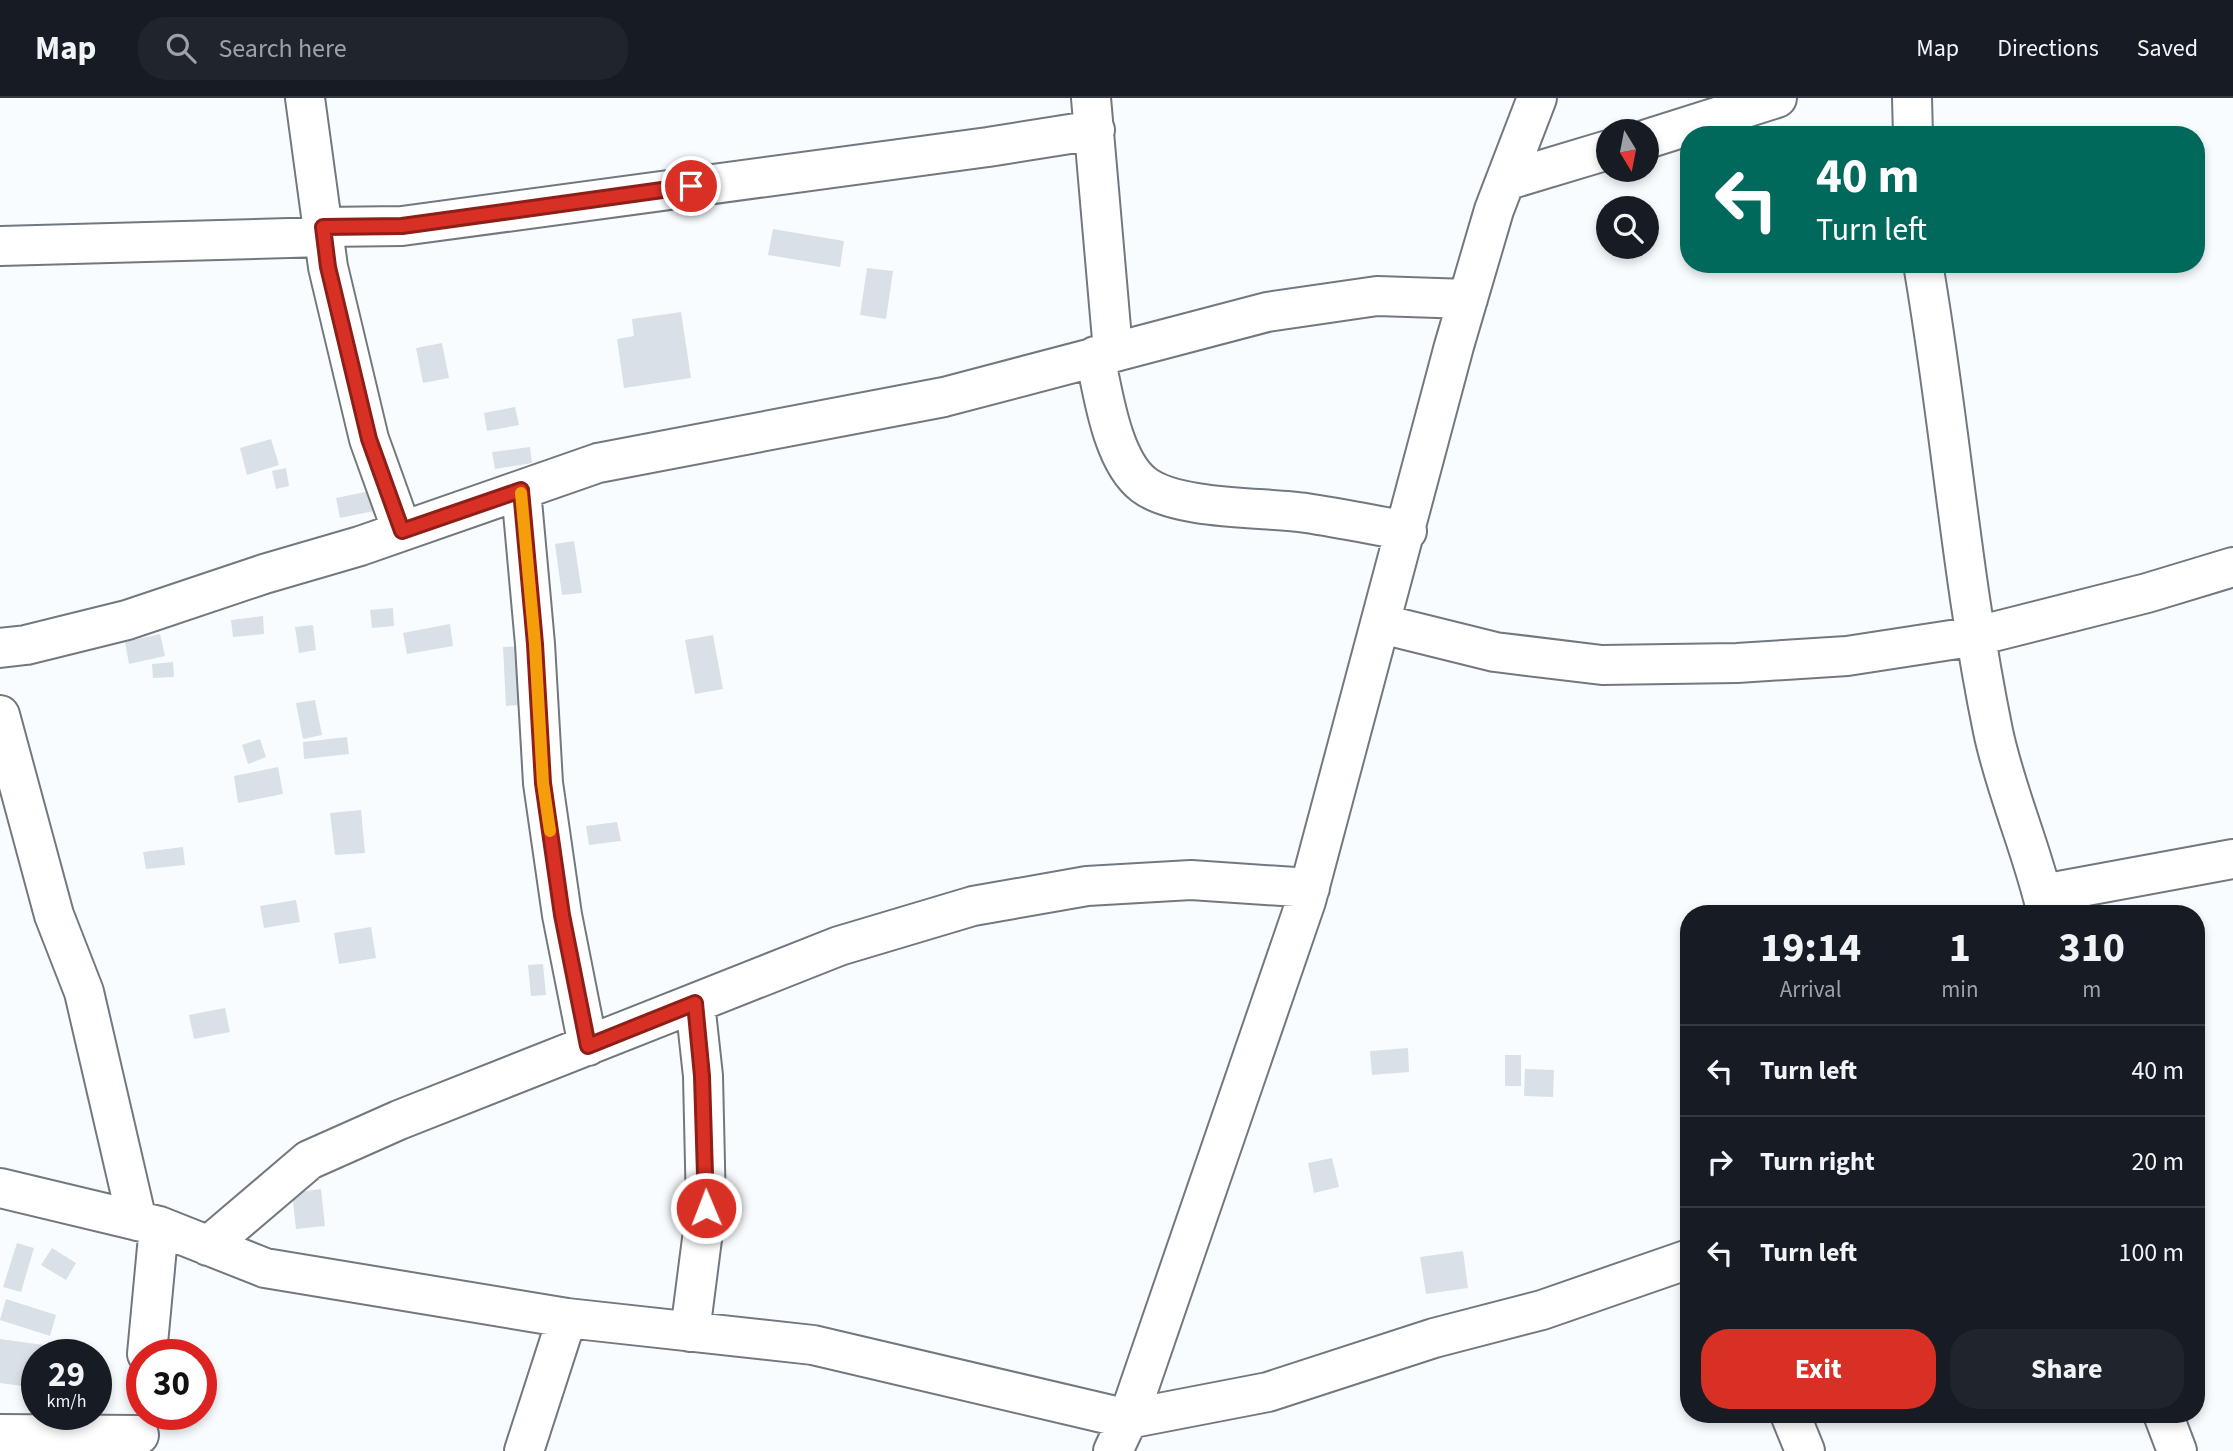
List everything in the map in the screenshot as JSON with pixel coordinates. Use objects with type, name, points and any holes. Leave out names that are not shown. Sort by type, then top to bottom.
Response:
[{"type":"street","points":[[305,98],[328,267],[369,439],[402,531]]},
{"type":"street","points":[[1120,1435],[1310,888],[1468,299],[1505,181],[1537,98]]},
{"type":"street","points":[[1688,126],[1777,98]]},
{"type":"street","points":[[1912,98],[1913,126]]},
{"type":"street","points":[[0,246],[324,232],[402,226],[988,147],[1093,114],[1107,412],[1123,459],[1143,485],[1178,500],[1306,513],[1407,531]]},
{"type":"street","points":[[1659,135],[1680,129]]},
{"type":"street","points":[[1505,181],[1596,154]]},
{"type":"street","points":[[1924,273],[1977,636],[1994,734],[2045,904],[2233,859]]},
{"type":"street","points":[[0,648],[26,645],[127,620],[402,531],[598,463],[944,397],[1267,312],[1377,296],[1468,299]]},
{"type":"street","points":[[521,490],[535,644],[543,783],[562,915],[588,1046]]},
{"type":"street","points":[[1382,624],[1495,652],[1602,665],[1737,663],[1847,656],[1977,636],[2147,593],[2233,567]]},
{"type":"street","points":[[0,715],[13,810],[84,992],[148,1224],[146,1339]]},
{"type":"street","points":[[208,1246],[309,1160],[399,1120],[839,946],[972,906],[1087,886],[1191,880],[1310,888]]},
{"type":"street","points":[[690,1332],[706,1208],[702,1076],[695,1003]]},
{"type":"street","points":[[0,1188],[148,1224],[265,1268],[567,1318],[813,1345],[1120,1435],[1268,1392],[1434,1338],[1542,1310],[1680,1262]]},
{"type":"street","points":[[524,1451],[567,1318]]},
{"type":"street","points":[[1794,1423],[1805,1451]]},
{"type":"street","points":[[2166,1423],[2177,1451]]},
{"type":"street","points":[[0,1434],[139,1430]]},
{"type":"building","points":[[773,229],[844,241],[840,267],[768,255]]},
{"type":"building","points":[[867,268],[893,271],[886,319],[860,315]]},
{"type":"building","points":[[681,312],[691,378],[624,388],[617,339],[634,336],[632,319]]},
{"type":"building","points":[[442,343],[449,378],[423,383],[416,348]]},
{"type":"building","points":[[515,407],[519,425],[487,431],[484,413]]},
{"type":"building","points":[[271,439],[279,465],[247,475],[240,448]]},
{"type":"building","points":[[530,447],[532,463],[495,469],[492,452]]},
{"type":"building","points":[[286,468],[289,486],[276,489],[272,471]]},
{"type":"building","points":[[370,491],[374,511],[340,518],[336,498]]},
{"type":"building","points":[[574,541],[582,593],[562,595],[555,544]]},
{"type":"building","points":[[393,608],[394,626],[372,628],[370,610]]},
{"type":"building","points":[[263,616],[264,634],[233,637],[231,620]]},
{"type":"building","points":[[450,624],[453,646],[407,654],[403,633]]},
{"type":"building","points":[[313,625],[316,650],[299,653],[295,627]]},
{"type":"building","points":[[160,634],[165,656],[129,664],[125,642]]},
{"type":"building","points":[[713,635],[723,689],[695,694],[685,640]]},
{"type":"building","points":[[530,646],[534,704],[506,706],[503,647]]},
{"type":"building","points":[[173,662],[174,677],[153,678],[152,664]]},
{"type":"building","points":[[315,700],[322,735],[303,739],[296,703]]},
{"type":"building","points":[[347,737],[349,754],[304,759],[303,742]]},
{"type":"building","points":[[260,739],[266,757],[248,764],[242,745]]},
{"type":"building","points":[[278,767],[283,794],[238,803],[234,776]]},
{"type":"building","points":[[361,810],[365,853],[335,855],[330,813]]},
{"type":"building","points":[[617,822],[621,841],[589,845],[586,826]]},
{"type":"building","points":[[183,847],[185,865],[146,869],[143,852]]},
{"type":"building","points":[[296,900],[300,922],[264,928],[260,906]]},
{"type":"building","points":[[371,927],[376,958],[339,964],[334,933]]},
{"type":"building","points":[[543,964],[546,995],[531,996],[528,965]]},
{"type":"building","points":[[225,1008],[230,1032],[194,1039],[189,1015]]},
{"type":"building","points":[[1408,1048],[1409,1072],[1372,1075],[1370,1051]]},
{"type":"building","points":[[1505,1055],[1521,1055],[1521,1086],[1505,1086]]},
{"type":"building","points":[[1525,1069],[1554,1070],[1553,1097],[1524,1096]]},
{"type":"building","points":[[1332,1158],[1339,1187],[1314,1193],[1308,1163]]},
{"type":"building","points":[[321,1189],[325,1226],[296,1229],[292,1193]]},
{"type":"building","points":[[17,1243],[34,1248],[21,1292],[3,1287]]},
{"type":"building","points":[[52,1248],[76,1263],[66,1280],[41,1265]]},
{"type":"building","points":[[1463,1251],[1468,1288],[1426,1294],[1420,1257]]},
{"type":"building","points":[[6,1299],[56,1315],[50,1336],[0,1320]]},
{"type":"building","points":[[0,1339],[21,1342],[21,1386],[0,1383]]},
{"type":"slow traffic","points":[[521,493],[526,571],[535,644],[543,783],[550,831]]},
{"type":"route","points":[[691,186],[402,226],[323,227],[328,267],[369,439],[402,531],[521,490],[526,571],[535,644],[543,783],[562,915],[588,1046],[695,1003],[702,1076],[706,1208]]}]
